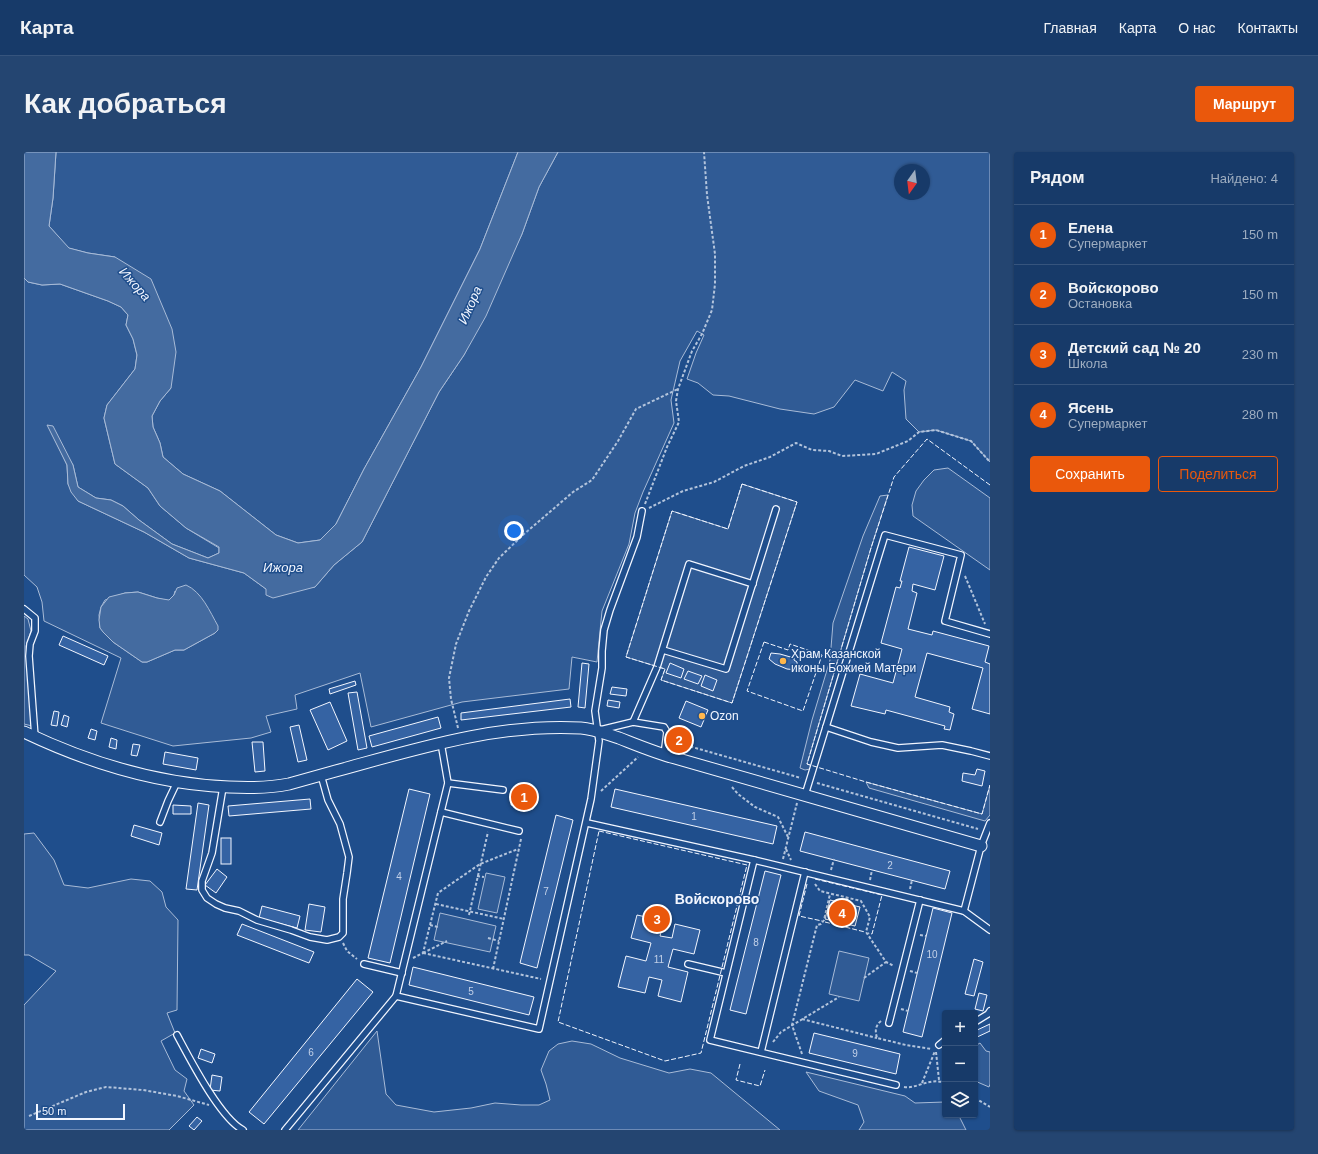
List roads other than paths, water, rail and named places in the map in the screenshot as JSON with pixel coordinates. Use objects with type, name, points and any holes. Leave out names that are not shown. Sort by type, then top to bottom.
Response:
[{"type":"street","points":[[24,732],[69,752],[110,766],[147,776],[177,782],[223,787],[252,788],[287,784],[441,743],[486,734],[535,728],[582,728],[598,731],[664,755],[981,846]]},
{"type":"lane","points":[[663,650],[726,669],[776,509]]},
{"type":"lane","points":[[396,996],[539,1029],[587,823],[591,799],[598,741],[595,711],[602,668],[604,630],[637,538],[642,511]]},
{"type":"lane","points":[[802,794],[810,781],[885,534],[961,555],[945,621],[990,634]]},
{"type":"lane","points":[[633,722],[657,667],[689,564],[753,584]]},
{"type":"lane","points":[[24,609],[35,618],[35,631],[30,644],[29,656],[35,737]]},
{"type":"lane","points":[[598,731],[633,722],[664,727],[668,732],[664,755]]},
{"type":"lane","points":[[826,727],[871,742],[898,748],[942,745],[990,756]]},
{"type":"lane","points":[[285,1130],[396,996],[448,783],[441,743]]},
{"type":"lane","points":[[223,787],[212,853],[202,881],[202,890],[207,898],[225,908],[239,911],[258,920],[310,937],[327,940],[339,937],[343,933],[343,899],[348,873],[348,857],[340,824],[328,800],[320,775]]},
{"type":"lane","points":[[160,822],[177,782]]},
{"type":"lane","points":[[448,783],[503,790]]},
{"type":"lane","points":[[441,812],[519,832]]},
{"type":"lane","points":[[587,823],[807,872],[964,911],[990,930]]},
{"type":"lane","points":[[964,911],[981,846],[990,823]]},
{"type":"lane","points":[[754,860],[710,1040],[896,1085]]},
{"type":"lane","points":[[762,1052],[807,872]]},
{"type":"lane","points":[[890,1021],[920,900]]},
{"type":"lane","points":[[364,964],[402,973]]},
{"type":"lane","points":[[688,964],[726,973]]},
{"type":"lane","points":[[978,1020],[990,1011]]},
{"type":"lane","points":[[177,1035],[205,1085],[237,1127],[243,1130]]},
{"type":"lane","points":[[937,1047],[942,1043]]},
{"type":"water","name":"Ижора","points":[[24,152],[56,152],[53,198],[49,226],[69,248],[88,253],[115,257],[151,279],[172,329],[176,352],[171,388],[160,401],[152,416],[153,427],[160,443],[163,457],[183,474],[220,491],[276,535],[298,543],[320,540],[336,524],[364,469],[421,367],[480,249],[518,152],[558,152],[539,187],[522,234],[486,316],[464,355],[439,392],[362,542],[334,565],[315,587],[273,598],[266,595],[266,589],[244,573],[189,558],[144,532],[78,501],[71,492],[68,484],[67,465],[47,425],[53,426],[73,465],[78,487],[96,498],[111,500],[123,506],[139,520],[172,544],[208,558],[219,553],[219,547],[186,528],[160,506],[148,488],[115,464],[104,418],[107,405],[135,369],[137,355],[133,339],[126,325],[128,315],[121,307],[108,301],[60,284],[42,285],[28,282],[24,278]]},
{"type":"water","points":[[186,585],[197,592],[201,597],[218,626],[218,630],[184,650],[175,650],[147,662],[142,662],[113,642],[100,628],[99,620],[101,607],[109,597],[125,593],[138,592],[169,600],[174,595],[177,588]]},
{"type":"place","name":"Храм Казанской иконы Божией Матери","points":[[783,661]]},
{"type":"place","name":"Ozon","points":[[702,716]]},
{"type":"place","name":"Войскорово","points":[[679,740]]},
{"type":"place","name":"Елена","points":[[524,797]]},
{"type":"place","name":"Ясень","points":[[842,913]]},
{"type":"place","name":"Детский сад № 20","points":[[657,919]]},
{"type":"district","name":"Войскорово","points":[[717,899]]}]
